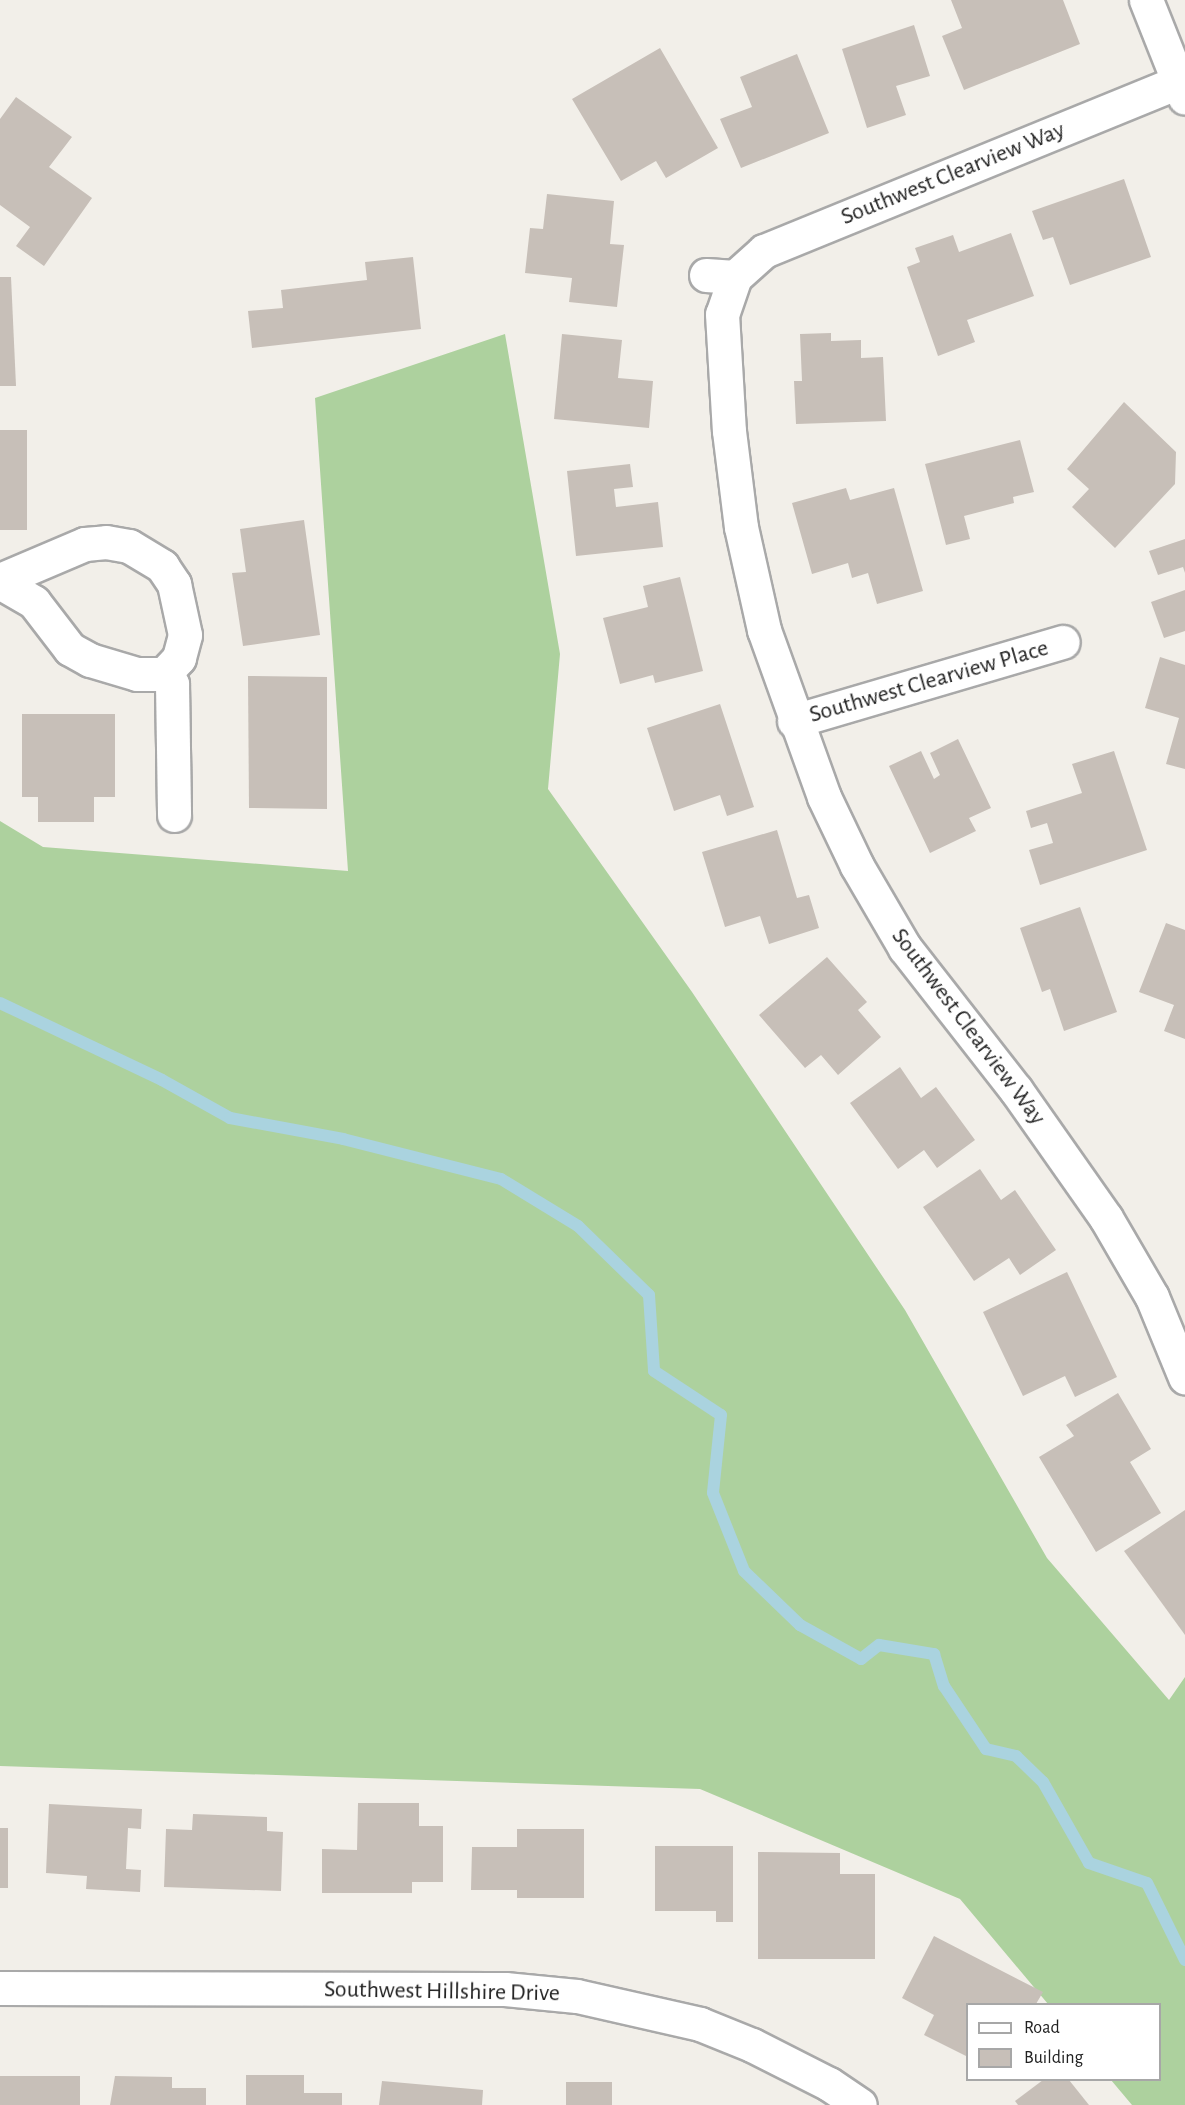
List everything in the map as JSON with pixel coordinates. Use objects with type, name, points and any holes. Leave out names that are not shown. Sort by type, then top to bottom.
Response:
[{"type":"street","points":[[1146,0],[1182,90]]},
{"type":"street","name":"Southwest Clearview Way","points":[[1182,90],[764,251],[720,276],[729,430],[741,527],[764,630],[794,721],[857,867],[904,948],[1016,1090],[1106,1218],[1152,1297],[1185,1377]]},
{"type":"street","points":[[106,542],[147,554],[174,584],[185,635],[179,658],[164,674],[137,674],[90,660],[70,649],[34,602],[4,583],[85,544],[106,542]]},
{"type":"street","name":"Southwest Clearview Place","points":[[794,721],[1063,642]]},
{"type":"street","points":[[164,674],[172,684],[174,815]]},
{"type":"street","name":"Southwest Hillshire Drive","points":[[0,1988],[505,1989],[577,1996],[700,2024],[772,2055],[860,2105]]},
{"type":"green space","points":[[505,334],[560,654],[548,789],[692,992],[905,1310],[1047,1558],[1169,1700],[1185,1677],[1185,2105],[1132,2105],[1112,2081],[1161,2081],[1161,2003],[1047,2003],[960,1899],[700,1789],[0,1766],[0,821],[43,847],[348,871],[315,398]]},
{"type":"building","points":[[951,0],[1063,0],[1080,44],[964,90],[942,36],[962,28]]},
{"type":"building","points":[[914,25],[930,76],[896,86],[906,115],[867,128],[842,49]]},
{"type":"building","points":[[660,48],[718,148],[666,178],[656,161],[621,181],[572,99]]},
{"type":"building","points":[[797,54],[829,133],[741,168],[720,119],[752,107],[740,77]]},
{"type":"building","points":[[16,97],[72,137],[49,167],[92,198],[44,266],[16,246],[30,227],[0,205],[0,119]]},
{"type":"building","points":[[1124,179],[1151,257],[1070,285],[1053,237],[1043,240],[1032,211]]},
{"type":"building","points":[[547,194],[614,201],[610,244],[624,245],[617,307],[569,302],[572,278],[525,273],[530,228],[543,229]]},
{"type":"building","points":[[1011,233],[1034,296],[967,320],[975,342],[938,356],[907,267],[920,262],[915,248],[953,235],[959,252]]},
{"type":"building","points":[[413,257],[421,329],[252,348],[248,311],[283,308],[281,290],[367,280],[365,262]]},
{"type":"building","points":[[0,277],[11,277],[16,386],[0,386]]},
{"type":"building","points":[[831,333],[831,341],[861,340],[861,358],[883,357],[886,421],[796,424],[794,381],[802,381],[800,334]]},
{"type":"building","points":[[562,334],[622,340],[618,378],[653,381],[649,428],[554,419]]},
{"type":"building","points":[[1124,402],[1176,452],[1175,484],[1115,548],[1072,507],[1089,489],[1067,469]]},
{"type":"building","points":[[0,430],[27,430],[27,530],[0,530]]},
{"type":"building","points":[[1020,440],[1034,492],[1013,497],[1014,503],[964,516],[970,539],[946,545],[925,464]]},
{"type":"building","points":[[630,464],[633,487],[614,489],[616,507],[658,502],[663,547],[576,556],[567,471]]},
{"type":"building","points":[[846,488],[850,500],[894,488],[923,591],[877,604],[868,573],[852,578],[848,563],[812,574],[792,503]]},
{"type":"building","points":[[304,520],[320,635],[243,646],[232,573],[246,572],[240,529]]},
{"type":"building","points":[[1185,539],[1185,573],[1183,567],[1158,575],[1149,551]]},
{"type":"building","points":[[680,577],[703,671],[655,683],[653,675],[620,684],[603,618],[648,607],[643,586]]},
{"type":"building","points":[[1185,590],[1185,631],[1164,638],[1151,602]]},
{"type":"building","points":[[1160,657],[1185,665],[1185,769],[1166,764],[1179,718],[1145,708]]},
{"type":"building","points":[[248,676],[327,677],[327,809],[249,808]]},
{"type":"building","points":[[720,704],[754,807],[727,816],[720,795],[674,811],[647,728]]},
{"type":"building","points":[[22,714],[115,714],[115,797],[94,797],[94,822],[38,822],[38,797],[22,797]]},
{"type":"building","points":[[958,739],[991,808],[969,818],[976,831],[930,853],[889,766],[921,751],[934,779],[940,775],[930,753]]},
{"type":"building","points":[[1114,751],[1147,850],[1040,885],[1029,850],[1053,843],[1047,823],[1031,828],[1026,811],[1082,793],[1072,764]]},
{"type":"building","points":[[777,830],[797,898],[809,895],[819,928],[769,944],[760,916],[725,927],[702,852]]},
{"type":"building","points":[[1080,907],[1117,1012],[1064,1031],[1050,989],[1042,992],[1020,928]]},
{"type":"building","points":[[1166,923],[1185,930],[1185,1039],[1164,1031],[1174,1005],[1139,992]]},
{"type":"building","points":[[827,957],[867,1002],[858,1010],[881,1037],[838,1075],[821,1055],[805,1068],[759,1015]]},
{"type":"building","points":[[900,1067],[921,1098],[936,1087],[975,1140],[937,1168],[924,1150],[898,1169],[850,1103]]},
{"type":"building","points":[[980,1169],[1001,1200],[1015,1190],[1056,1250],[1020,1275],[1009,1258],[974,1281],[923,1207]]},
{"type":"building","points":[[1067,1272],[1117,1377],[1075,1397],[1065,1376],[1023,1396],[983,1312]]},
{"type":"building","points":[[1118,1393],[1151,1449],[1130,1462],[1161,1513],[1096,1552],[1039,1457],[1074,1436],[1066,1425]]},
{"type":"building","points":[[1185,1510],[1185,1635],[1124,1551]]},
{"type":"building","points":[[358,1803],[419,1803],[419,1826],[443,1826],[443,1882],[412,1882],[412,1893],[322,1893],[322,1849],[357,1850]]},
{"type":"building","points":[[49,1804],[142,1809],[141,1829],[128,1828],[126,1869],[141,1870],[140,1892],[86,1889],[87,1876],[46,1873]]},
{"type":"building","points":[[193,1814],[267,1817],[267,1831],[283,1832],[281,1891],[164,1887],[166,1829],[192,1830]]},
{"type":"building","points":[[0,1828],[8,1828],[8,1888],[0,1888]]},
{"type":"building","points":[[517,1829],[584,1829],[584,1898],[517,1898],[517,1890],[471,1890],[472,1847],[517,1847]]},
{"type":"building","points":[[655,1846],[733,1846],[733,1922],[716,1922],[716,1911],[655,1911]]},
{"type":"building","points":[[758,1852],[840,1853],[840,1874],[875,1874],[875,1959],[758,1959]]},
{"type":"building","points":[[934,1936],[1043,1992],[1037,2003],[966,2003],[966,2056],[924,2035],[934,2015],[902,1998]]},
{"type":"building","points":[[246,2075],[304,2075],[304,2093],[342,2093],[342,2105],[246,2105]]},
{"type":"building","points":[[0,2076],[80,2076],[80,2105],[0,2105]]},
{"type":"building","points":[[115,2076],[172,2077],[172,2088],[206,2088],[206,2105],[110,2105]]},
{"type":"building","points":[[382,2081],[483,2090],[482,2105],[379,2105]]},
{"type":"building","points":[[1042,2081],[1070,2081],[1089,2105],[1018,2105],[1015,2101]]},
{"type":"building","points":[[566,2082],[612,2082],[612,2105],[566,2105]]},
{"type":"waterway","points":[[0,1003],[162,1080],[230,1118],[343,1139],[501,1179],[578,1226],[649,1295],[654,1371],[721,1415],[713,1493],[744,1571],[800,1625],[861,1659],[879,1645],[934,1654],[944,1686],[986,1749],[1016,1756],[1043,1782],[1089,1863],[1147,1883],[1185,1960]]}]
